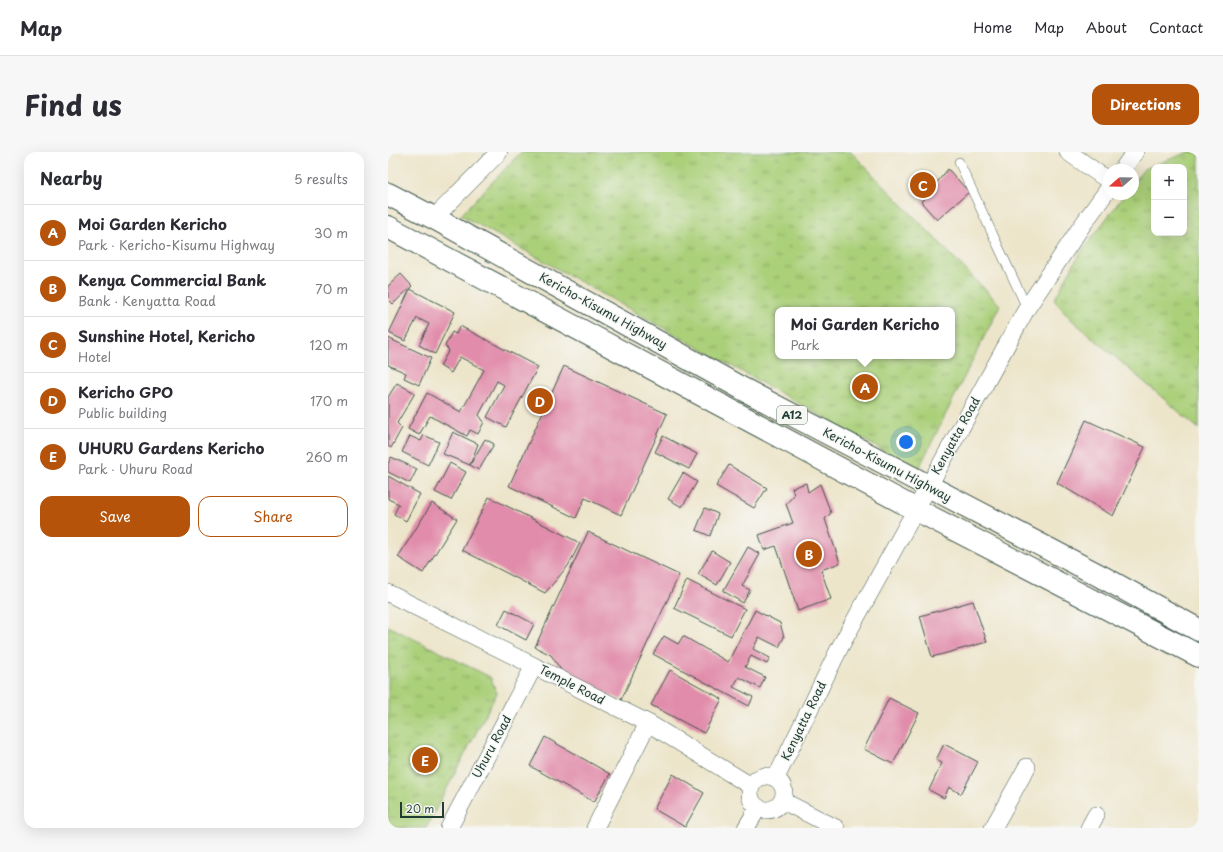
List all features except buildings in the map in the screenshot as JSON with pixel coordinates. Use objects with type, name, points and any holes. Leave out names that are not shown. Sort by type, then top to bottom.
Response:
[{"type":"highway","name":"Kericho-Kisumu Highway","points":[[388,194],[744,389],[928,487],[1104,578],[1199,630]]},
{"type":"highway","name":"Kericho-Kisumu Highway","points":[[388,227],[915,509],[1199,656]]},
{"type":"street","points":[[434,218],[499,152]]},
{"type":"street","points":[[1068,152],[1103,177]]},
{"type":"street","points":[[1126,164],[1135,152]]},
{"type":"street","name":"Kenyatta Road","points":[[776,778],[840,647],[1027,308],[1080,227],[1103,196]]},
{"type":"street","name":"Temple Road","points":[[388,593],[648,723],[751,786]]},
{"type":"street","name":"Uhuru Road","points":[[449,828],[534,666]]},
{"type":"street","points":[[595,828],[648,723]]},
{"type":"street","points":[[993,828],[1027,767]]},
{"type":"street","points":[[766,776],[776,778],[783,787],[784,793],[779,806],[768,810],[758,808],[751,798],[751,786],[755,780],[760,777],[766,776]]},
{"type":"street","points":[[782,800],[836,828]]},
{"type":"street","points":[[746,828],[758,808]]},
{"type":"lane","points":[[959,162],[1027,308]]},
{"type":"green space","points":[[521,152],[851,152],[1000,305],[918,470],[461,215]]},
{"type":"green space","points":[[1189,152],[1199,152],[1199,429],[1072,320],[1054,300],[1079,255],[1120,200],[1139,200],[1139,175],[1144,169],[1151,166],[1151,236],[1187,236],[1187,164],[1157,164]]},
{"type":"green space","points":[[388,626],[490,677],[497,693],[426,828],[388,828]]},
{"type":"place","name":"Sunshine Hotel, Kericho","points":[[923,185]]},
{"type":"place","name":"Moi Garden Kericho","points":[[865,387]]},
{"type":"place","name":"Kericho GPO","points":[[540,401]]},
{"type":"place","name":"Kenya Commercial Bank","points":[[809,554]]},
{"type":"place","name":"UHURU Gardens Kericho","points":[[425,760]]}]
